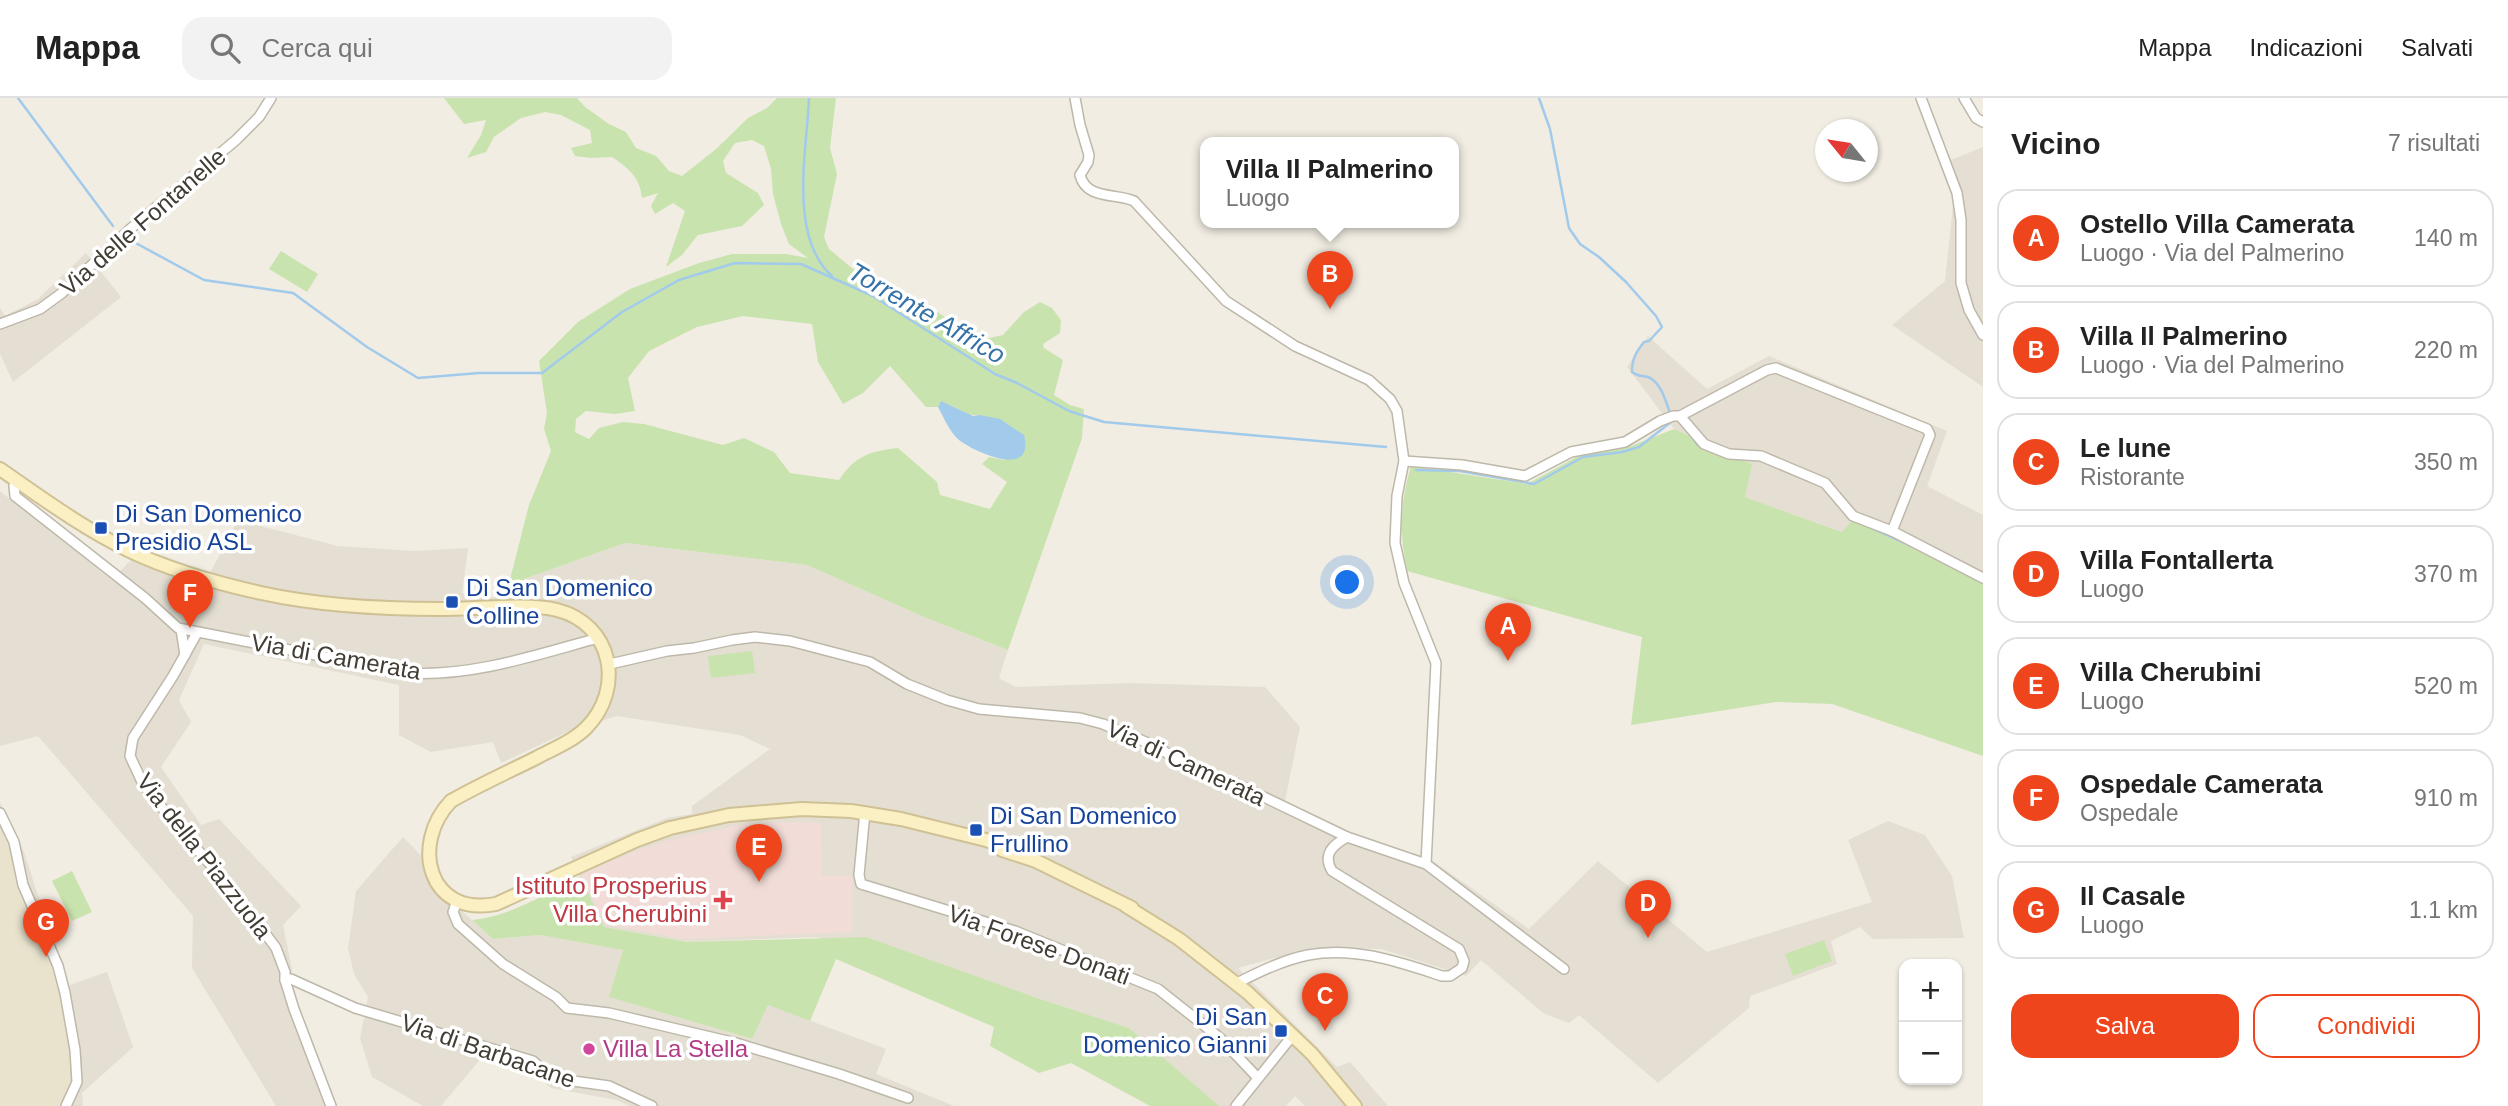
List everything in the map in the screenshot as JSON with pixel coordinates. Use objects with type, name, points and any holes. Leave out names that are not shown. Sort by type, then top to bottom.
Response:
[{"type":"main road","points":[[0,469],[70,517],[129,550],[221,584],[265,594],[376,608],[540,608],[571,615],[585,624],[598,638],[610,664],[606,698],[597,715],[585,729],[562,745],[458,797],[441,812],[434,824],[428,857],[432,875],[439,887],[457,901],[496,905],[624,845],[670,828],[715,818],[762,811],[802,809],[865,812],[901,819],[1004,846],[1082,882],[1179,939],[1237,983],[1267,1010],[1277,1015],[1355,1106]]},
{"type":"street","name":"Via delle Fontanelle","points":[[0,324],[40,309],[62,293],[129,230],[236,140],[259,117],[271,98]]},
{"type":"street","points":[[1075,98],[1089,155],[1080,175],[1082,182],[1093,191],[1106,196],[1125,196],[1134,201],[1210,285],[1240,312],[1295,346],[1369,380],[1381,389],[1397,411],[1404,461],[1396,504],[1395,542],[1404,583],[1436,663],[1426,864]]},
{"type":"street","points":[[1921,98],[1958,193],[1962,288],[1969,310],[1983,335]]},
{"type":"street","points":[[1964,98],[1976,118],[1983,122]]},
{"type":"street","points":[[1404,461],[1462,465],[1525,476],[1572,452],[1625,442],[1660,421],[1680,416],[1767,370],[1776,368],[1927,429],[1930,435],[1892,531]]},
{"type":"street","points":[[1680,416],[1704,444],[1729,454],[1761,456],[1825,483],[1853,516],[1892,531],[1983,578]]},
{"type":"street","points":[[17,481],[13,486],[15,496],[181,629],[197,632]]},
{"type":"street","points":[[181,629],[185,655]]},
{"type":"street","name":"Via di Camerata","points":[[197,632],[423,674],[476,670],[598,638]]},
{"type":"street","name":"Via della Piazzuola","points":[[197,632],[133,738],[130,747],[132,765],[172,821],[234,891],[276,948],[294,1009],[331,1106]]},
{"type":"street","name":"Via di Camerata","points":[[610,664],[733,639],[755,637],[790,641],[870,662],[907,684],[979,709],[1080,718],[1103,724],[1155,746],[1194,769],[1238,786],[1347,837],[1426,864],[1564,968]]},
{"type":"street","name":"Via Forese Donati","points":[[865,812],[859,875],[861,884],[1015,931],[1158,989],[1220,1038],[1258,1078]]},
{"type":"street","points":[[0,813],[14,842],[23,885],[58,965],[65,993],[75,1050],[77,1082],[66,1106]]},
{"type":"street","points":[[1237,983],[1261,971],[1307,955],[1328,953],[1375,956],[1450,976],[1462,968],[1464,961],[1459,949],[1332,871],[1327,858],[1328,852],[1347,837]]},
{"type":"street","points":[[457,901],[453,912],[458,924],[503,964],[556,996],[568,1008],[609,1013],[736,1044],[839,1074],[908,1098]]},
{"type":"street","points":[[1248,993],[1252,982],[1261,971]]},
{"type":"street","name":"Via di Barbacane","points":[[285,980],[290,979],[355,1008],[533,1061],[552,1078],[609,1086],[652,1106]]},
{"type":"street","points":[[1236,1106],[1293,1035]]},
{"type":"shaded area","points":[[1983,147],[1983,387],[1892,325],[1945,281],[1953,205],[1951,160]]},
{"type":"shaded area","points":[[86,253],[121,297],[13,382],[0,354],[0,308],[5,316],[38,299]]},
{"type":"shaded area","points":[[1648,336],[1707,389],[1769,356],[1947,431],[1927,486],[1983,515],[1983,582],[1744,497],[1752,464],[1674,429],[1627,367]]},
{"type":"shaded area","points":[[0,491],[112,580],[142,548],[210,573],[238,520],[338,546],[414,551],[468,548],[462,593],[505,599],[524,579],[625,543],[807,565],[924,617],[1008,650],[999,678],[1016,687],[1129,683],[1265,687],[1300,727],[1285,801],[1335,830],[1429,858],[1529,929],[1598,861],[1707,952],[1872,902],[1848,840],[1888,821],[1925,835],[1952,876],[1964,938],[1873,939],[1860,927],[1831,941],[1837,964],[1750,996],[1749,1008],[1658,1083],[1579,1015],[1569,1023],[1543,1013],[1481,960],[1466,976],[1381,949],[1312,948],[1238,968],[1337,1067],[1350,1062],[1388,1106],[1305,1106],[1295,1096],[1286,1106],[1216,1106],[1129,1028],[1034,997],[817,937],[687,942],[603,927],[571,857],[667,818],[692,814],[692,806],[770,749],[740,735],[617,716],[569,731],[501,763],[493,742],[431,752],[399,735],[399,685],[204,644],[179,700],[191,722],[161,767],[201,825],[219,819],[301,906],[283,925],[292,969],[291,992],[337,1106],[276,1106],[192,968],[193,916],[38,736],[0,746]]},
{"type":"shaded area","points":[[0,802],[24,852],[67,986],[107,972],[133,1047],[82,1093],[83,1106],[0,1106]]},
{"type":"shaded area","name":"Istituto Prosperius Villa Cherubini","points":[[821,823],[822,876],[852,876],[852,932],[683,939],[605,924],[581,874],[670,840],[739,825]]},
{"type":"shaded area","points":[[4,826],[18,885],[36,930],[56,968],[60,986],[70,1062],[70,1084],[60,1106],[0,1106],[0,829]]},
{"type":"shaded area","points":[[403,837],[447,882],[464,913],[493,939],[540,935],[623,950],[610,997],[751,1039],[768,1005],[886,1049],[876,1074],[954,1106],[630,1106],[616,1100],[551,1088],[525,1067],[483,1056],[441,1106],[423,1106],[372,1077],[360,1038],[368,997],[354,974],[348,948],[356,891]]},
{"type":"green space","points":[[444,98],[577,98],[609,124],[626,132],[636,148],[656,156],[669,171],[682,176],[716,149],[748,118],[767,108],[777,98],[836,98],[830,148],[837,174],[824,237],[829,249],[853,269],[916,298],[980,340],[1003,335],[1024,312],[1040,302],[1052,308],[1061,320],[1060,333],[1043,344],[1044,348],[1063,360],[1054,395],[1070,405],[1084,409],[1082,438],[1008,650],[924,617],[807,565],[625,543],[524,579],[505,599],[529,505],[551,451],[544,429],[547,413],[539,361],[578,322],[630,289],[699,263],[732,254],[786,254],[808,258],[789,244],[773,194],[771,169],[764,146],[752,140],[735,143],[723,161],[726,173],[758,193],[764,205],[742,226],[698,235],[682,255],[666,267],[685,211],[673,203],[655,214],[651,206],[658,193],[642,198],[636,179],[618,161],[612,157],[575,156],[571,148],[592,143],[590,130],[561,115],[545,112],[521,118],[494,137],[486,152],[467,158],[481,135],[486,120],[464,124]],"holes":[[[743,316],[812,324],[818,362],[843,404],[863,393],[890,366],[926,407],[944,404],[969,414],[980,415],[1005,460],[989,457],[982,464],[1007,482],[990,509],[940,495],[937,482],[898,448],[864,456],[851,465],[839,480],[790,473],[774,452],[744,438],[723,445],[644,424],[623,422],[599,428],[589,439],[575,432],[576,419],[586,411],[615,414],[635,411],[628,378],[649,351],[697,327]]]},
{"type":"green space","points":[[281,251],[318,274],[307,292],[269,269]]},
{"type":"green space","points":[[1674,429],[1752,464],[1745,497],[1842,532],[1853,520],[1983,582],[1983,756],[1832,704],[1776,702],[1631,725],[1642,637],[1407,571],[1402,518],[1411,466],[1527,484],[1582,454],[1631,446]]},
{"type":"green space","points":[[752,651],[755,673],[711,678],[708,656]]},
{"type":"green space","points":[[72,871],[92,912],[72,921],[52,881]]},
{"type":"green space","points":[[580,876],[604,927],[687,942],[866,937],[1129,1028],[1219,1106],[1150,1106],[1071,1063],[1039,1073],[990,1046],[994,1027],[836,959],[810,1021],[768,1005],[752,1039],[609,997],[623,950],[540,935],[493,939],[472,920],[514,909]]},
{"type":"green space","points":[[1824,940],[1832,961],[1793,976],[1785,954]]},
{"type":"water","points":[[941,401],[973,416],[1000,419],[1024,435],[1025,448],[1021,456],[1002,459],[990,456],[959,440],[938,407]]},
{"type":"waterway","name":"Torrente Affrico","points":[[18,98],[113,226]]},
{"type":"waterway","points":[[809,98],[803,192],[805,216],[818,259],[832,276]]},
{"type":"waterway","points":[[1539,98],[1550,129],[1569,228],[1580,244],[1626,282],[1656,316],[1662,327],[1639,349],[1632,372],[1648,377],[1656,383],[1670,413]]},
{"type":"waterway","name":"Torrente Affrico","points":[[132,241],[204,280],[293,293],[367,347],[418,378],[479,373],[542,373],[622,312],[679,280],[735,263],[801,264],[873,296],[995,374],[1069,411],[1104,422],[1386,447]]},
{"type":"waterway","name":"Torrente Affrico","points":[[1416,470],[1460,471],[1534,484],[1583,457],[1639,447],[1671,422]]},
{"type":"waterway","name":"Torrente Affrico","points":[[1691,435],[1697,444],[1718,454]]},
{"type":"waterway","name":"Torrente Affrico","points":[[1874,529],[1916,548]]},
{"type":"place","name":"Villa Il Palmerino","points":[[1330,309]]},
{"type":"place","name":"Di San Domenico Presidio ASL","points":[[101,528]]},
{"type":"place","name":"Di San Domenico Colline","points":[[452,602]]},
{"type":"place","name":"Ospedale Camerata","points":[[190,628]]},
{"type":"place","name":"Ostello Villa Camerata","points":[[1508,661]]},
{"type":"place","name":"Di San Domenico Frullino","points":[[976,830]]},
{"type":"place","name":"Villa Cherubini","points":[[759,882]]},
{"type":"place","name":"Istituto Prosperius Villa Cherubini","points":[[723,900]]},
{"type":"place","name":"Villa Fontallerta","points":[[1648,938]]},
{"type":"place","name":"Il Casale","points":[[46,957]]},
{"type":"place","name":"Di San Domenico Gianni","points":[[1281,1031]]},
{"type":"place","name":"Le lune","points":[[1325,1031]]},
{"type":"place","name":"Villa La Stella","points":[[589,1049]]}]
